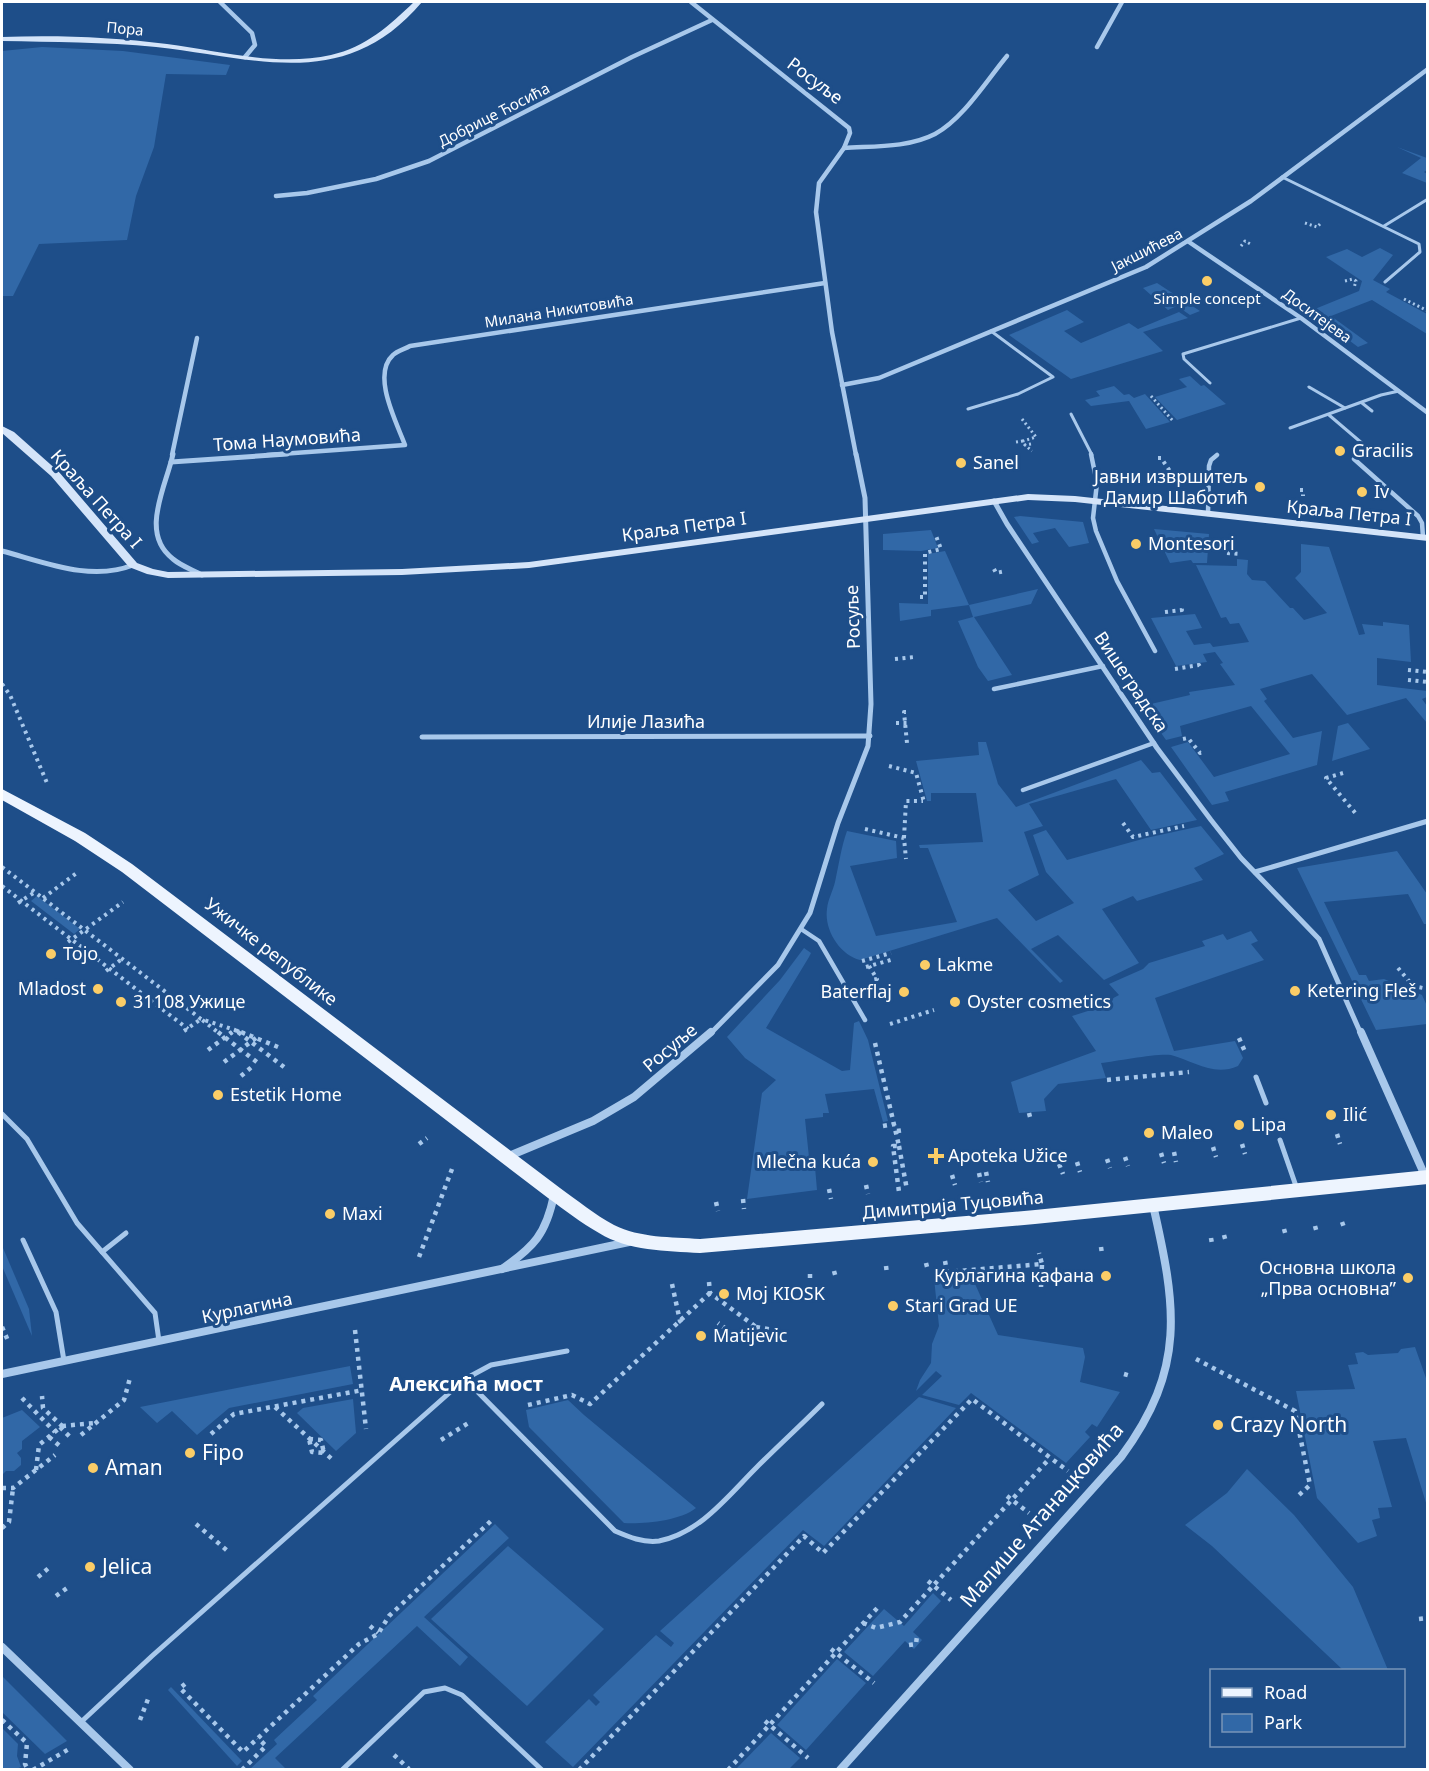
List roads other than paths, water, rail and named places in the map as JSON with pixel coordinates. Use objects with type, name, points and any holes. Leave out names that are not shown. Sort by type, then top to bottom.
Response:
[{"type":"main road","name":"Пора","points":[[2,39],[82,39],[180,48],[288,63],[328,59],[371,44],[392,29],[418,2]]},
{"type":"main road","name":"Краља Петра I","points":[[2,429],[11,434],[55,474],[133,565],[151,573],[203,575],[402,573],[529,565],[994,501],[1050,497],[1425,537]]},
{"type":"main road","name":"Ужичке републике","points":[[2,794],[112,858],[216,934],[506,1157]]},
{"type":"main road","name":"Димитрија Туцовића","points":[[506,1157],[606,1229],[635,1240],[674,1246],[757,1243],[1427,1177]]},
{"type":"street","points":[[220,2],[252,33],[255,39],[255,45],[244,57]]},
{"type":"street","name":"Росуље","points":[[506,1157],[593,1121],[634,1097],[678,1064],[724,1022],[778,964],[810,913],[829,848],[870,736],[865,498],[842,385],[817,225],[817,192],[825,173],[844,148],[850,133],[843,121],[691,2]]},
{"type":"street","points":[[1097,46],[1122,2]]},
{"type":"street","name":"Добрице Ћосића","points":[[276,196],[307,193],[376,179],[429,161],[632,57],[712,20]]},
{"type":"street","points":[[844,148],[915,140],[936,133],[952,120],[1007,56]]},
{"type":"street","name":"Јакшићева","points":[[842,385],[879,378],[1146,267],[1189,242],[1282,177],[1428,69]]},
{"type":"street","name":"Доситејева","points":[[1189,242],[1301,318],[1428,413]]},
{"type":"street","name":"Милана Никитовића","points":[[405,445],[382,382],[384,368],[393,355],[410,346],[787,287],[825,284]]},
{"type":"street","points":[[197,338],[171,462],[155,520],[158,540],[172,559],[203,575]]},
{"type":"street","name":"Тома Наумовића","points":[[171,462],[405,445]]},
{"type":"street","name":"Вишеградска","points":[[994,501],[1154,743],[1210,820],[1255,872],[1314,932],[1323,946],[1427,1177]]},
{"type":"street","points":[[2,551],[78,571],[116,573],[133,565]]},
{"type":"street","name":"Илије Лазића","points":[[422,737],[870,736]]},
{"type":"street","points":[[1255,872],[1428,821]]},
{"type":"street","name":"Курлагина","points":[[499,1271],[531,1249],[544,1233],[554,1193]]},
{"type":"street","name":"Малише Атанацковића","points":[[840,1770],[1121,1457],[1138,1433],[1166,1364],[1172,1328],[1162,1244],[1153,1204]]},
{"type":"street","name":"Курлагина","points":[[2,1374],[499,1271],[635,1240]]},
{"type":"street","points":[[2,1647],[130,1770]]},
{"type":"lane","points":[[1282,177],[1408,237],[1421,247],[1420,252],[1385,282]]},
{"type":"lane","points":[[1384,226],[1428,199]]},
{"type":"lane","points":[[1210,383],[1184,359],[1183,354],[1301,318]]},
{"type":"lane","points":[[968,409],[1018,394],[1053,377],[1052,374],[991,331]]},
{"type":"lane","points":[[1309,387],[1346,408]]},
{"type":"lane","points":[[1290,428],[1399,391]]},
{"type":"lane","points":[[1362,402],[1372,411]]},
{"type":"lane","points":[[1071,414],[1091,452],[1097,483],[1096,531],[1117,581],[1155,651]]},
{"type":"lane","points":[[1329,415],[1370,450]]},
{"type":"lane","points":[[1208,514],[1209,466],[1211,460],[1218,455]]},
{"type":"lane","points":[[1354,459],[1418,516],[1425,537]]},
{"type":"lane","points":[[994,689],[1032,679],[1066,676],[1103,666]]},
{"type":"lane","points":[[1023,790],[1154,743]]},
{"type":"lane","points":[[801,929],[819,941],[865,1020]]},
{"type":"lane","points":[[1256,1077],[1266,1103]]},
{"type":"lane","points":[[2,1114],[27,1139],[77,1223],[155,1312],[159,1341]]},
{"type":"lane","points":[[1280,1140],[1297,1190]]},
{"type":"lane","points":[[102,1252],[126,1233]]},
{"type":"lane","points":[[23,1240],[53,1300],[63,1332],[64,1361]]},
{"type":"lane","points":[[80,1723],[160,1648],[465,1379],[491,1365],[567,1352]]},
{"type":"lane","points":[[465,1379],[615,1531],[645,1542],[669,1539],[697,1525],[822,1404]]},
{"type":"lane","points":[[342,1770],[424,1692],[436,1688],[445,1688],[462,1695],[543,1770]]},
{"type":"place","name":"Simple concept","points":[[1207,281]]},
{"type":"place","name":"Gracilis","points":[[1340,451]]},
{"type":"place","name":"Sanel","points":[[961,463]]},
{"type":"place","name":"Јавни извршитељ Дамир Шаботић","points":[[1260,487]]},
{"type":"place","name":"Iv","points":[[1362,492]]},
{"type":"place","name":"Montesori","points":[[1136,544]]},
{"type":"place","name":"Tojo","points":[[51,954]]},
{"type":"place","name":"Lakme","points":[[925,965]]},
{"type":"place","name":"Mladost","points":[[98,989]]},
{"type":"place","name":"Ketering Fleš","points":[[1295,991]]},
{"type":"place","name":"Baterflaj","points":[[904,992]]},
{"type":"place","name":"31108 Ужице","points":[[121,1002]]},
{"type":"place","name":"Oyster cosmetics","points":[[955,1002]]},
{"type":"place","name":"Estetik Home","points":[[218,1095]]},
{"type":"place","name":"Ilić","points":[[1331,1115]]},
{"type":"place","name":"Lipa","points":[[1239,1125]]},
{"type":"place","name":"Maleo","points":[[1149,1133]]},
{"type":"place","name":"Apoteka Užice","points":[[936,1156]]},
{"type":"place","name":"Mlečna kuća","points":[[873,1162]]},
{"type":"place","name":"Maxi","points":[[330,1214]]},
{"type":"place","name":"Курлагина кафана","points":[[1106,1276]]},
{"type":"place","name":"Основна школа „Прва основна”","points":[[1408,1278]]},
{"type":"place","name":"Moj KIOSK","points":[[724,1294]]},
{"type":"place","name":"Stari Grad UE","points":[[893,1306]]},
{"type":"place","name":"Matijevic","points":[[701,1336]]},
{"type":"place","name":"Crazy North","points":[[1218,1425]]},
{"type":"place","name":"Fipo","points":[[190,1453]]},
{"type":"place","name":"Aman","points":[[93,1468]]},
{"type":"place","name":"Jelica","points":[[90,1567]]},
{"type":"district","name":"Алексића мост","points":[[466,1384]]}]
